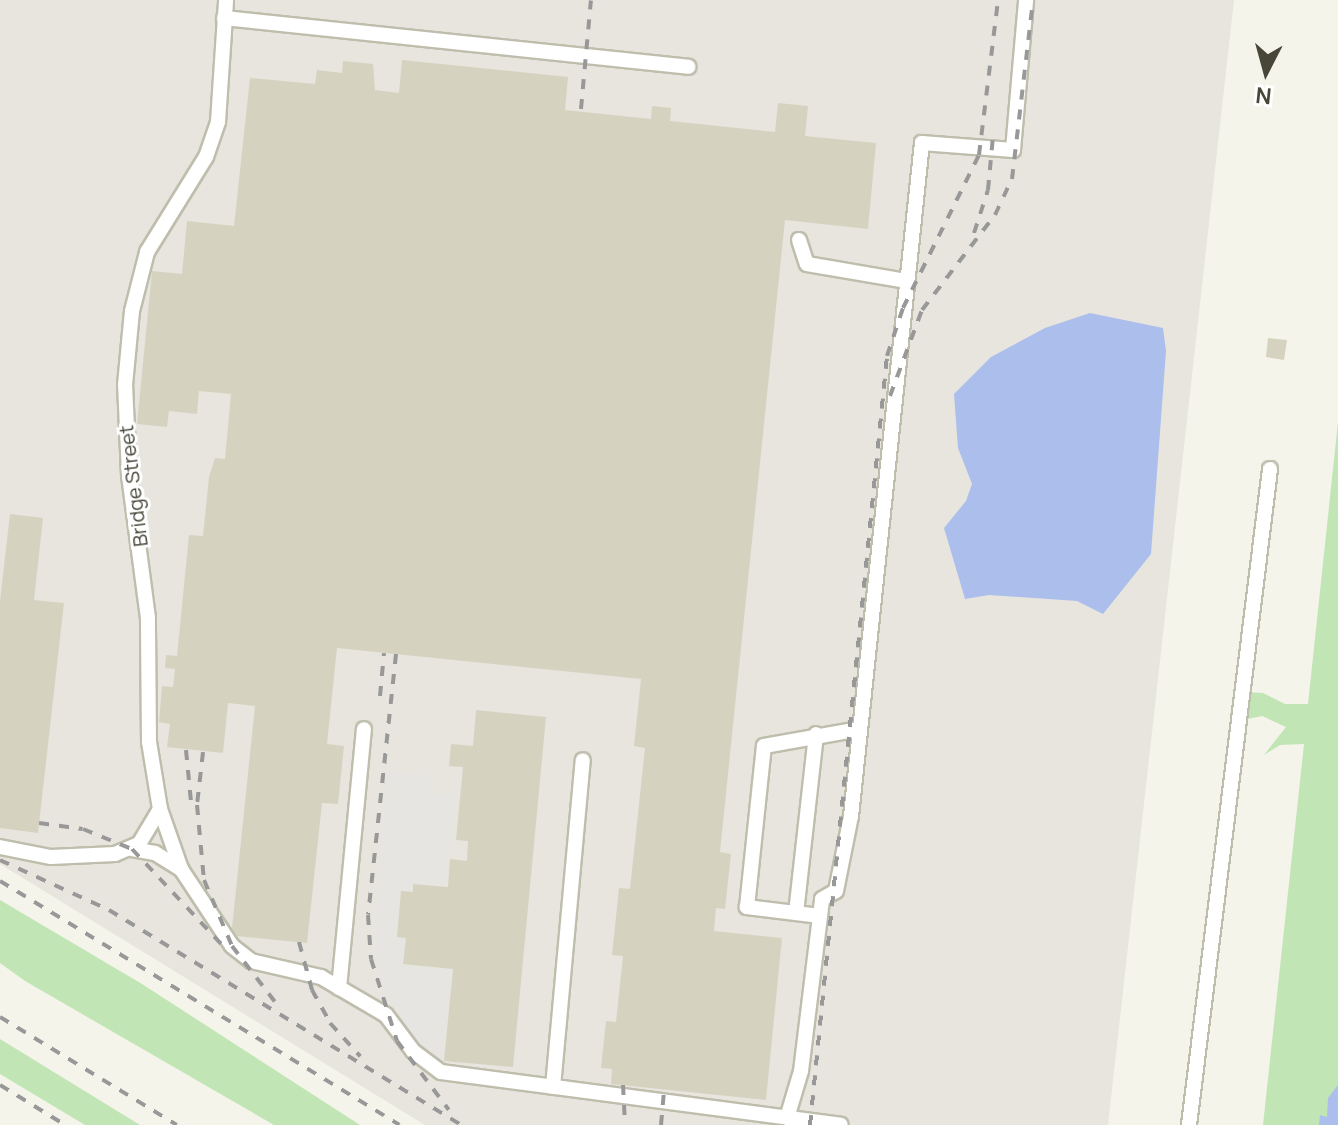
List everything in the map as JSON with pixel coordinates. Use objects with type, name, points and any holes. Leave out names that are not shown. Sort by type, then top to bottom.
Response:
[{"type":"lane","name":"Bridge Street","points":[[226,0],[218,122],[206,157],[147,252],[132,311],[125,385],[129,475],[148,618],[149,742],[160,809],[181,869],[232,946],[251,961],[321,977],[386,1015],[413,1051],[441,1072],[841,1125]]},
{"type":"lane","points":[[787,1118],[801,1071],[822,899],[836,891],[851,816],[922,143],[1013,150],[1026,0]]},
{"type":"lane","points":[[224,18],[688,67]]},
{"type":"lane","points":[[799,240],[807,264],[906,281]]},
{"type":"lane","points":[[1189,1125],[1270,469]]},
{"type":"lane","points":[[339,988],[364,729]]},
{"type":"lane","points":[[820,916],[747,907],[764,746],[816,734],[859,729]]},
{"type":"lane","points":[[796,913],[816,734]]},
{"type":"lane","points":[[553,1087],[583,760]]},
{"type":"lane","points":[[132,849],[148,834],[160,809]]},
{"type":"lane","points":[[0,847],[74,857],[132,849],[155,853],[181,869]]},
{"type":"shaded area","points":[[0,0],[1234,0],[1108,1125],[425,1125],[0,864]]},
{"type":"shaded area","points":[[387,771],[432,776],[430,793],[455,796],[446,886],[413,883],[411,891],[401,890],[396,937],[405,939],[403,965],[439,969],[442,943],[454,944],[442,1066],[434,1066],[394,1016],[381,980],[373,927]]},
{"type":"green space","points":[[1338,422],[1338,1125],[1263,1125],[1304,744],[1280,745],[1264,755],[1286,727],[1262,716],[1243,720],[1246,692],[1263,693],[1285,704],[1308,704]]},
{"type":"green space","points":[[0,900],[142,984],[360,1125],[274,1125],[25,981],[0,963]]},
{"type":"green space","points":[[0,1039],[140,1125],[85,1125],[0,1074]]},
{"type":"water","points":[[1090,313],[1163,328],[1166,351],[1151,554],[1103,614],[1077,601],[989,595],[965,599],[944,528],[966,501],[972,484],[958,448],[954,394],[991,357],[1045,328]]},
{"type":"water","points":[[1338,1085],[1338,1125],[1319,1125],[1320,1115],[1327,1117],[1328,1098]]},
{"type":"building","points":[[402,60],[568,77],[565,110],[651,119],[652,106],[671,108],[670,121],[775,132],[778,103],[808,106],[805,136],[876,143],[868,229],[785,220],[720,852],[731,854],[725,909],[716,908],[714,931],[782,938],[766,1100],[611,1084],[612,1069],[601,1068],[606,1021],[616,1022],[623,956],[612,955],[619,888],[630,889],[645,748],[634,746],[641,679],[337,648],[327,744],[344,746],[338,804],[322,803],[307,943],[237,936],[232,928],[255,706],[228,703],[223,753],[167,747],[170,724],[159,722],[162,686],[173,687],[175,669],[165,668],[166,655],[177,656],[189,535],[203,536],[209,477],[215,458],[225,459],[231,394],[199,391],[197,414],[169,411],[167,427],[137,424],[152,271],[182,274],[187,221],[234,226],[250,78],[315,84],[317,70],[342,73],[343,61],[373,64],[375,90],[399,93]]},
{"type":"building","points":[[1268,338],[1287,340],[1284,360],[1266,357]]},
{"type":"building","points":[[10,514],[43,518],[34,600],[64,603],[38,833],[0,828],[0,601]]},
{"type":"building","points":[[476,710],[546,717],[513,1067],[444,1061],[453,969],[403,964],[406,938],[397,937],[401,891],[413,892],[413,884],[448,887],[450,859],[467,861],[468,841],[456,840],[463,767],[449,766],[451,744],[473,746]]},
{"type":"railway","points":[[581,109],[591,0]]},
{"type":"railway","points":[[810,1125],[887,356],[903,308],[979,155],[998,0]]},
{"type":"railway","points":[[890,396],[922,310],[995,215],[1012,179],[1033,0]]},
{"type":"railway","points":[[974,233],[988,190],[993,136]]},
{"type":"railway","points":[[380,696],[384,653]]},
{"type":"railway","points":[[396,654],[368,915],[371,959],[397,1041],[449,1110]]},
{"type":"railway","points":[[186,750],[191,802]]},
{"type":"railway","points":[[203,752],[197,805],[204,880],[232,946],[279,1007]]},
{"type":"railway","points":[[39,823],[83,829],[132,849],[226,949]]},
{"type":"railway","points":[[0,860],[109,910],[461,1125]]},
{"type":"railway","points":[[0,881],[399,1125]]},
{"type":"railway","points":[[299,942],[312,990],[330,1023],[360,1056]]},
{"type":"railway","points":[[0,1017],[177,1125]]},
{"type":"railway","points":[[0,1085],[65,1125]]},
{"type":"railway","points":[[623,1085],[625,1125]]},
{"type":"railway","points":[[661,1125],[664,1089]]}]
